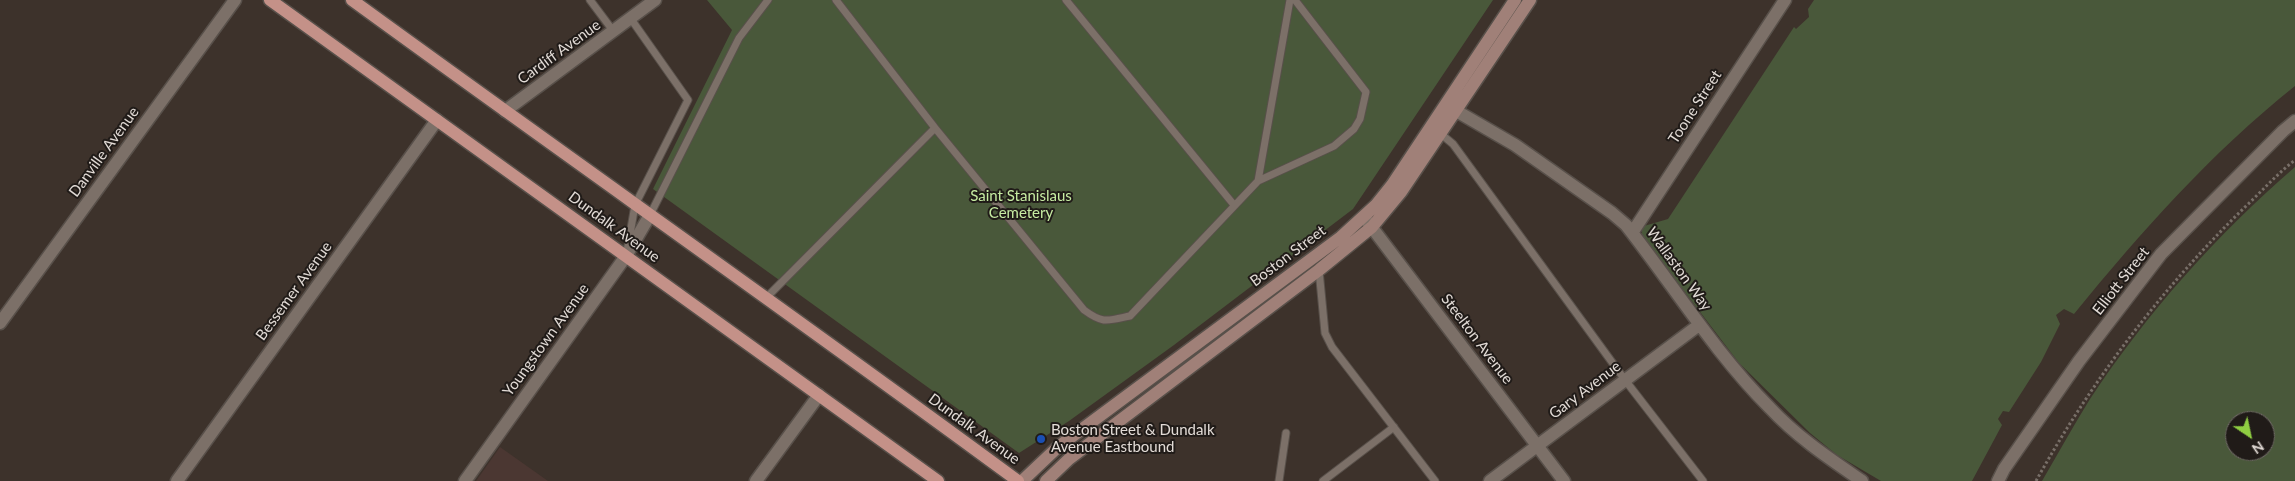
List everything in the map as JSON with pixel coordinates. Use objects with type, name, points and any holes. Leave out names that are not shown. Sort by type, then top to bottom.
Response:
[{"type":"main road","name":"Dundalk Avenue","points":[[270,0],[938,481]]},
{"type":"main road","name":"Dundalk Avenue","points":[[352,0],[765,299],[845,354],[1018,481]]},
{"type":"main road","name":"Boston Street","points":[[1046,481],[1076,453],[1319,270],[1401,192],[1441,134],[1451,108],[1515,0]]},
{"type":"main road","name":"Boston Street","points":[[1022,481],[1058,447],[1341,237],[1368,222],[1392,185],[1530,0]]},
{"type":"street","name":"Danville Avenue","points":[[0,323],[235,0]]},
{"type":"street","name":"Cardiff Avenue","points":[[506,111],[655,0]]},
{"type":"street","name":"Toone Street","points":[[1632,233],[1785,0]]},
{"type":"street","name":"Wallaston Way","points":[[1451,108],[1515,145],[1612,213],[1632,233],[1699,325],[1770,408],[1813,447],[1862,481]]},
{"type":"street","name":"Bessemer Avenue","points":[[177,481],[437,120]]},
{"type":"street","name":"Elliott Street","points":[[1998,481],[2004,469],[2079,361],[2161,254],[2295,121]]},
{"type":"street","name":"Youngstown Avenue","points":[[465,481],[626,256],[650,215]]},
{"type":"street","name":"Steelton Avenue","points":[[1368,222],[1564,481]]},
{"type":"street","name":"Gary Avenue","points":[[1490,481],[1699,325]]},
{"type":"street","points":[[756,481],[819,395]]},
{"type":"lane","points":[[590,0],[614,32]]},
{"type":"lane","points":[[650,215],[739,38],[756,13],[768,0]]},
{"type":"lane","points":[[836,0],[935,128],[1084,310],[1099,321],[1130,316],[1258,180],[1334,146],[1348,135],[1360,119],[1366,92],[1294,0]]},
{"type":"lane","points":[[1066,0],[1234,205]]},
{"type":"lane","points":[[1258,180],[1290,0]]},
{"type":"lane","points":[[626,256],[635,204],[688,100],[631,19]]},
{"type":"lane","points":[[765,299],[935,128]]},
{"type":"lane","points":[[1441,134],[1453,144],[1625,380],[1703,481]]},
{"type":"lane","points":[[1319,270],[1325,333],[1332,346],[1434,481]]},
{"type":"lane","points":[[1323,481],[1394,427]]},
{"type":"lane","points":[[1280,481],[1286,433]]},
{"type":"path","points":[[2036,481],[2091,391],[2116,354],[2154,306],[2216,235],[2295,160]]},
{"type":"shaded area","points":[[500,447],[548,481],[476,481]]},
{"type":"green space","name":"Saint Stanislaus Cemetery","points":[[707,0],[1493,0],[1353,209],[1174,345],[1069,421],[1019,453],[653,189],[732,30]]},
{"type":"green space","points":[[1814,0],[2295,0],[2295,86],[2264,111],[2178,194],[2074,314],[2064,309],[2056,315],[2060,324],[2041,362],[2009,412],[2003,411],[1998,419],[2002,425],[1972,481],[1881,481],[1837,455],[1810,433],[1739,363],[1642,236],[1644,226],[1668,219],[1794,27],[1796,29],[1809,17],[1808,9]]},
{"type":"green space","points":[[2295,167],[2295,481],[2042,481],[2090,399],[2135,336],[2159,305],[2238,219]]},
{"type":"place","name":"Boston Street & Dundalk Avenue Eastbound","points":[[1041,439]]}]
